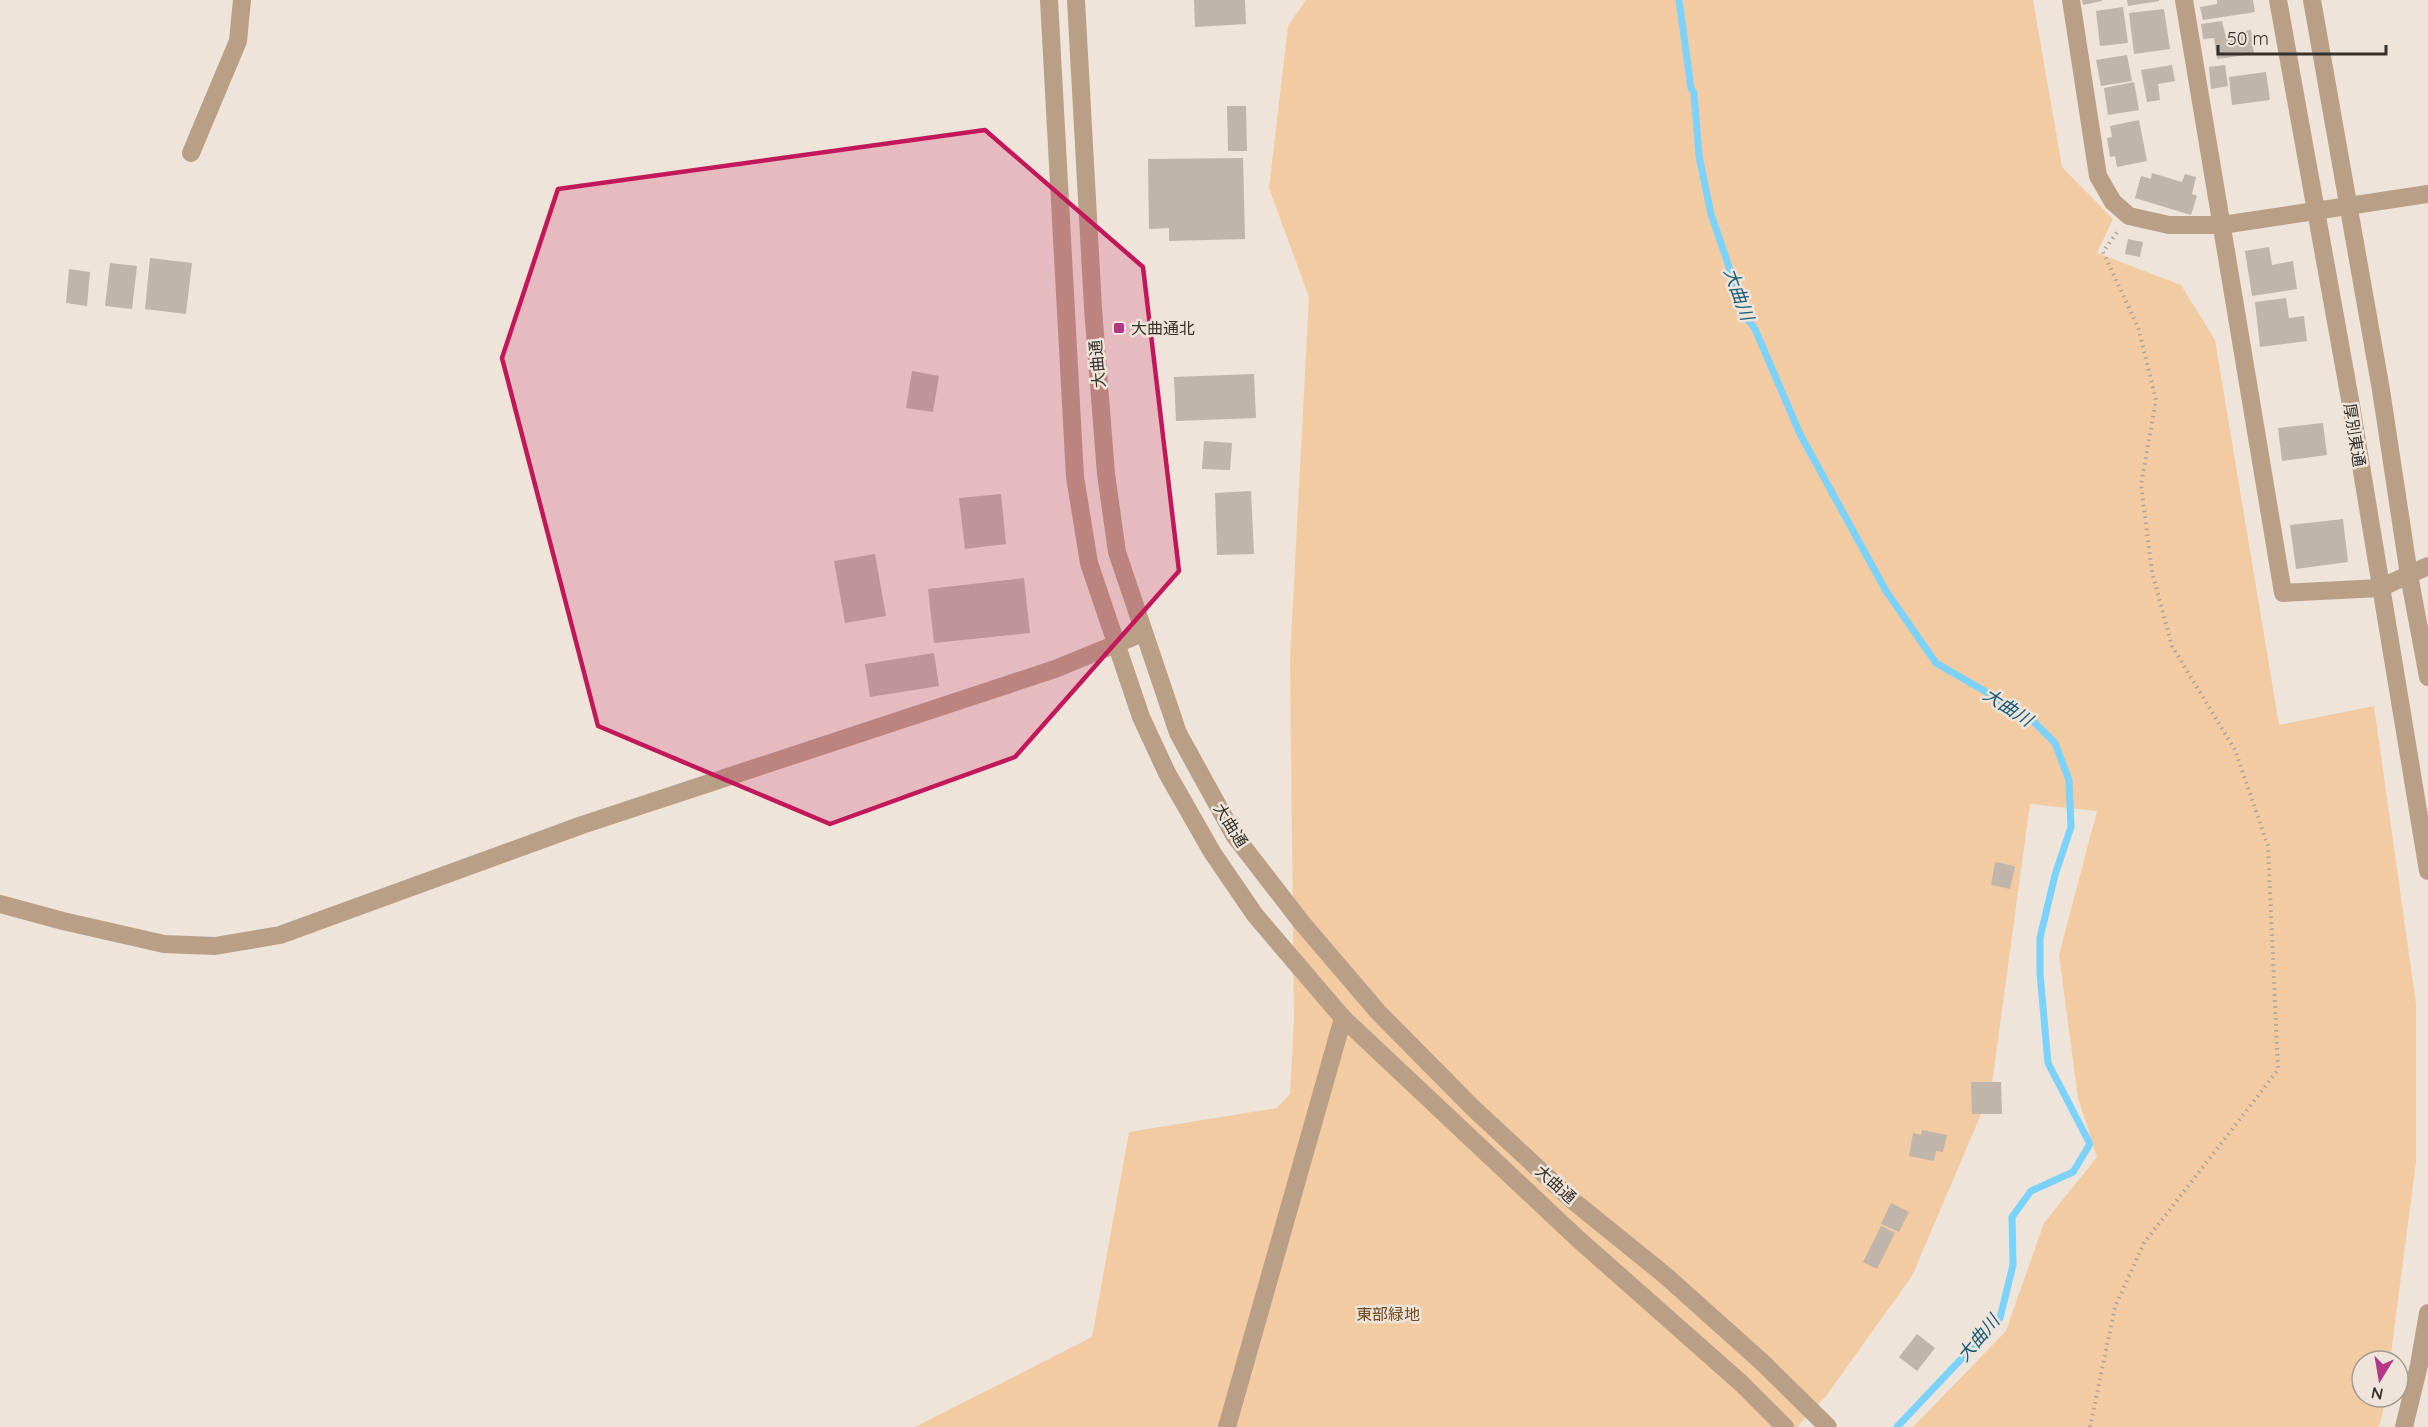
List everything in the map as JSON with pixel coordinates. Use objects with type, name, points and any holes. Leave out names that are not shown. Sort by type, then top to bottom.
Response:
[{"type":"street","points":[[191,153],[238,41],[242,0]]},
{"type":"street","name":"大曲通","points":[[1049,0],[1075,477],[1089,563],[1145,726],[1167,773],[1212,852],[1254,915],[1343,1018],[1568,1230],[1742,1384],[1785,1427]]},
{"type":"street","name":"大曲通","points":[[1076,0],[1093,308],[1106,474],[1117,552],[1178,733],[1234,835],[1302,923],[1379,1013],[1472,1107],[1572,1200],[1666,1276],[1763,1363],[1828,1427]]},
{"type":"street","points":[[2071,0],[2098,176],[2113,202],[2129,216],[2169,225],[2222,225],[2428,194]]},
{"type":"street","points":[[2184,0],[2283,593],[2380,588],[2428,566]]},
{"type":"street","name":"厚別東通","points":[[2278,0],[2314,210],[2351,405],[2428,871]]},
{"type":"street","name":"厚別東通","points":[[2312,0],[2381,390],[2409,575],[2428,677]]},
{"type":"street","points":[[0,904],[164,944],[215,946],[280,935],[582,825],[1055,669],[1117,646],[1143,633]]},
{"type":"street","points":[[1227,1427],[1343,1018]]},
{"type":"street","points":[[2404,1427],[2419,1365],[2428,1313]]},
{"type":"path","points":[[2090,1427],[2115,1307],[2144,1243],[2278,1070],[2268,846],[2235,750],[2172,646],[2151,572],[2140,485],[2156,400],[2138,327],[2103,252],[2129,216]]},
{"type":"highlighted area","points":[[985,130],[1143,267],[1179,571],[1015,757],[830,824],[598,726],[502,358],[558,189]]},
{"type":"green space","name":"東部緑地","points":[[1306,0],[2033,0],[2062,167],[2113,219],[2097,253],[2181,285],[2215,340],[2279,725],[2374,706],[2416,1004],[2416,1162],[2392,1349],[2350,1349],[2350,1409],[2383,1409],[2379,1427],[1913,1427],[2006,1331],[2044,1223],[2097,1157],[2078,1098],[2059,955],[2097,811],[2030,804],[1991,1091],[1912,1276],[1826,1396],[1797,1427],[915,1427],[1092,1337],[1129,1132],[1277,1108],[1290,1094],[1294,1021],[1290,659],[1309,297],[1269,188],[1288,26]]},
{"type":"building","points":[[1194,0],[1245,0],[1246,24],[1195,27]]},
{"type":"building","points":[[2082,0],[2102,0],[2102,1],[2083,5]]},
{"type":"building","points":[[2127,0],[2159,0],[2159,1],[2128,6]]},
{"type":"building","points":[[2217,0],[2253,0],[2255,12],[2203,20],[2200,7],[2217,4]]},
{"type":"building","points":[[2123,7],[2128,43],[2100,46],[2096,11]]},
{"type":"building","points":[[2164,9],[2170,49],[2134,54],[2129,13]]},
{"type":"building","points":[[2222,21],[2225,34],[2251,30],[2254,54],[2217,59],[2214,38],[2203,39],[2201,24]]},
{"type":"building","points":[[2127,55],[2132,81],[2101,86],[2096,60]]},
{"type":"building","points":[[2172,65],[2175,81],[2158,84],[2160,100],[2147,102],[2141,70]]},
{"type":"building","points":[[2225,65],[2228,86],[2211,89],[2209,67]]},
{"type":"building","points":[[2266,72],[2270,100],[2232,105],[2229,77]]},
{"type":"building","points":[[2134,82],[2139,110],[2108,115],[2104,88]]},
{"type":"building","points":[[1227,106],[1246,106],[1247,151],[1228,151]]},
{"type":"building","points":[[2139,120],[2147,161],[2117,167],[2115,156],[2110,157],[2107,138],[2112,137],[2110,126]]},
{"type":"building","points":[[1243,158],[1245,239],[1169,241],[1169,228],[1149,229],[1148,159]]},
{"type":"building","points":[[2152,173],[2182,182],[2185,174],[2196,177],[2192,194],[2197,196],[2191,215],[2135,198],[2141,176],[2151,179]]},
{"type":"building","points":[[2128,239],[2143,242],[2140,257],[2125,254]]},
{"type":"building","points":[[2269,247],[2272,265],[2293,261],[2297,289],[2252,296],[2245,251]]},
{"type":"building","points":[[150,258],[192,263],[186,314],[145,309]]},
{"type":"building","points":[[110,263],[137,266],[132,309],[105,306]]},
{"type":"building","points":[[69,269],[90,272],[87,306],[66,303]]},
{"type":"building","points":[[2286,298],[2289,318],[2304,316],[2307,341],[2260,347],[2255,302]]},
{"type":"building","points":[[912,371],[939,376],[933,412],[906,408]]},
{"type":"building","points":[[1254,374],[1256,418],[1176,421],[1174,377]]},
{"type":"building","points":[[2323,423],[2327,455],[2282,461],[2278,428]]},
{"type":"building","points":[[1204,441],[1232,443],[1230,470],[1202,469]]},
{"type":"building","points":[[1251,491],[1254,554],[1217,555],[1215,493]]},
{"type":"building","points":[[1001,494],[1006,544],[965,549],[959,498]]},
{"type":"building","points":[[2343,519],[2348,562],[2296,569],[2290,525]]},
{"type":"building","points":[[875,554],[886,616],[845,623],[834,561]]},
{"type":"building","points":[[1024,578],[1030,633],[934,643],[928,589]]},
{"type":"building","points":[[934,653],[939,686],[870,697],[865,664]]},
{"type":"building","points":[[1995,862],[2015,866],[2010,889],[1991,885]]},
{"type":"building","points":[[1971,1082],[2001,1082],[2002,1114],[1972,1114]]},
{"type":"building","points":[[1922,1130],[1947,1135],[1943,1152],[1936,1151],[1934,1161],[1909,1156],[1913,1133],[1921,1135]]},
{"type":"building","points":[[1891,1203],[1909,1212],[1899,1232],[1881,1224]]},
{"type":"building","points":[[1881,1226],[1895,1233],[1877,1269],[1863,1262]]},
{"type":"building","points":[[1917,1334],[1935,1348],[1917,1371],[1899,1357]]},
{"type":"waterway","name":"大曲川","points":[[1679,0],[1691,88],[1694,93],[1699,156],[1711,214],[1746,317],[1755,329],[1800,434],[1886,591],[1936,663],[2028,716],[2055,743],[2069,780],[2071,827],[2055,875],[2040,938],[2040,973],[2048,1063],[2090,1144],[2073,1172],[2031,1191],[2012,1217],[2013,1265],[2000,1318],[1897,1427]]},
{"type":"place","name":"大曲通北","points":[[1119,328]]}]
